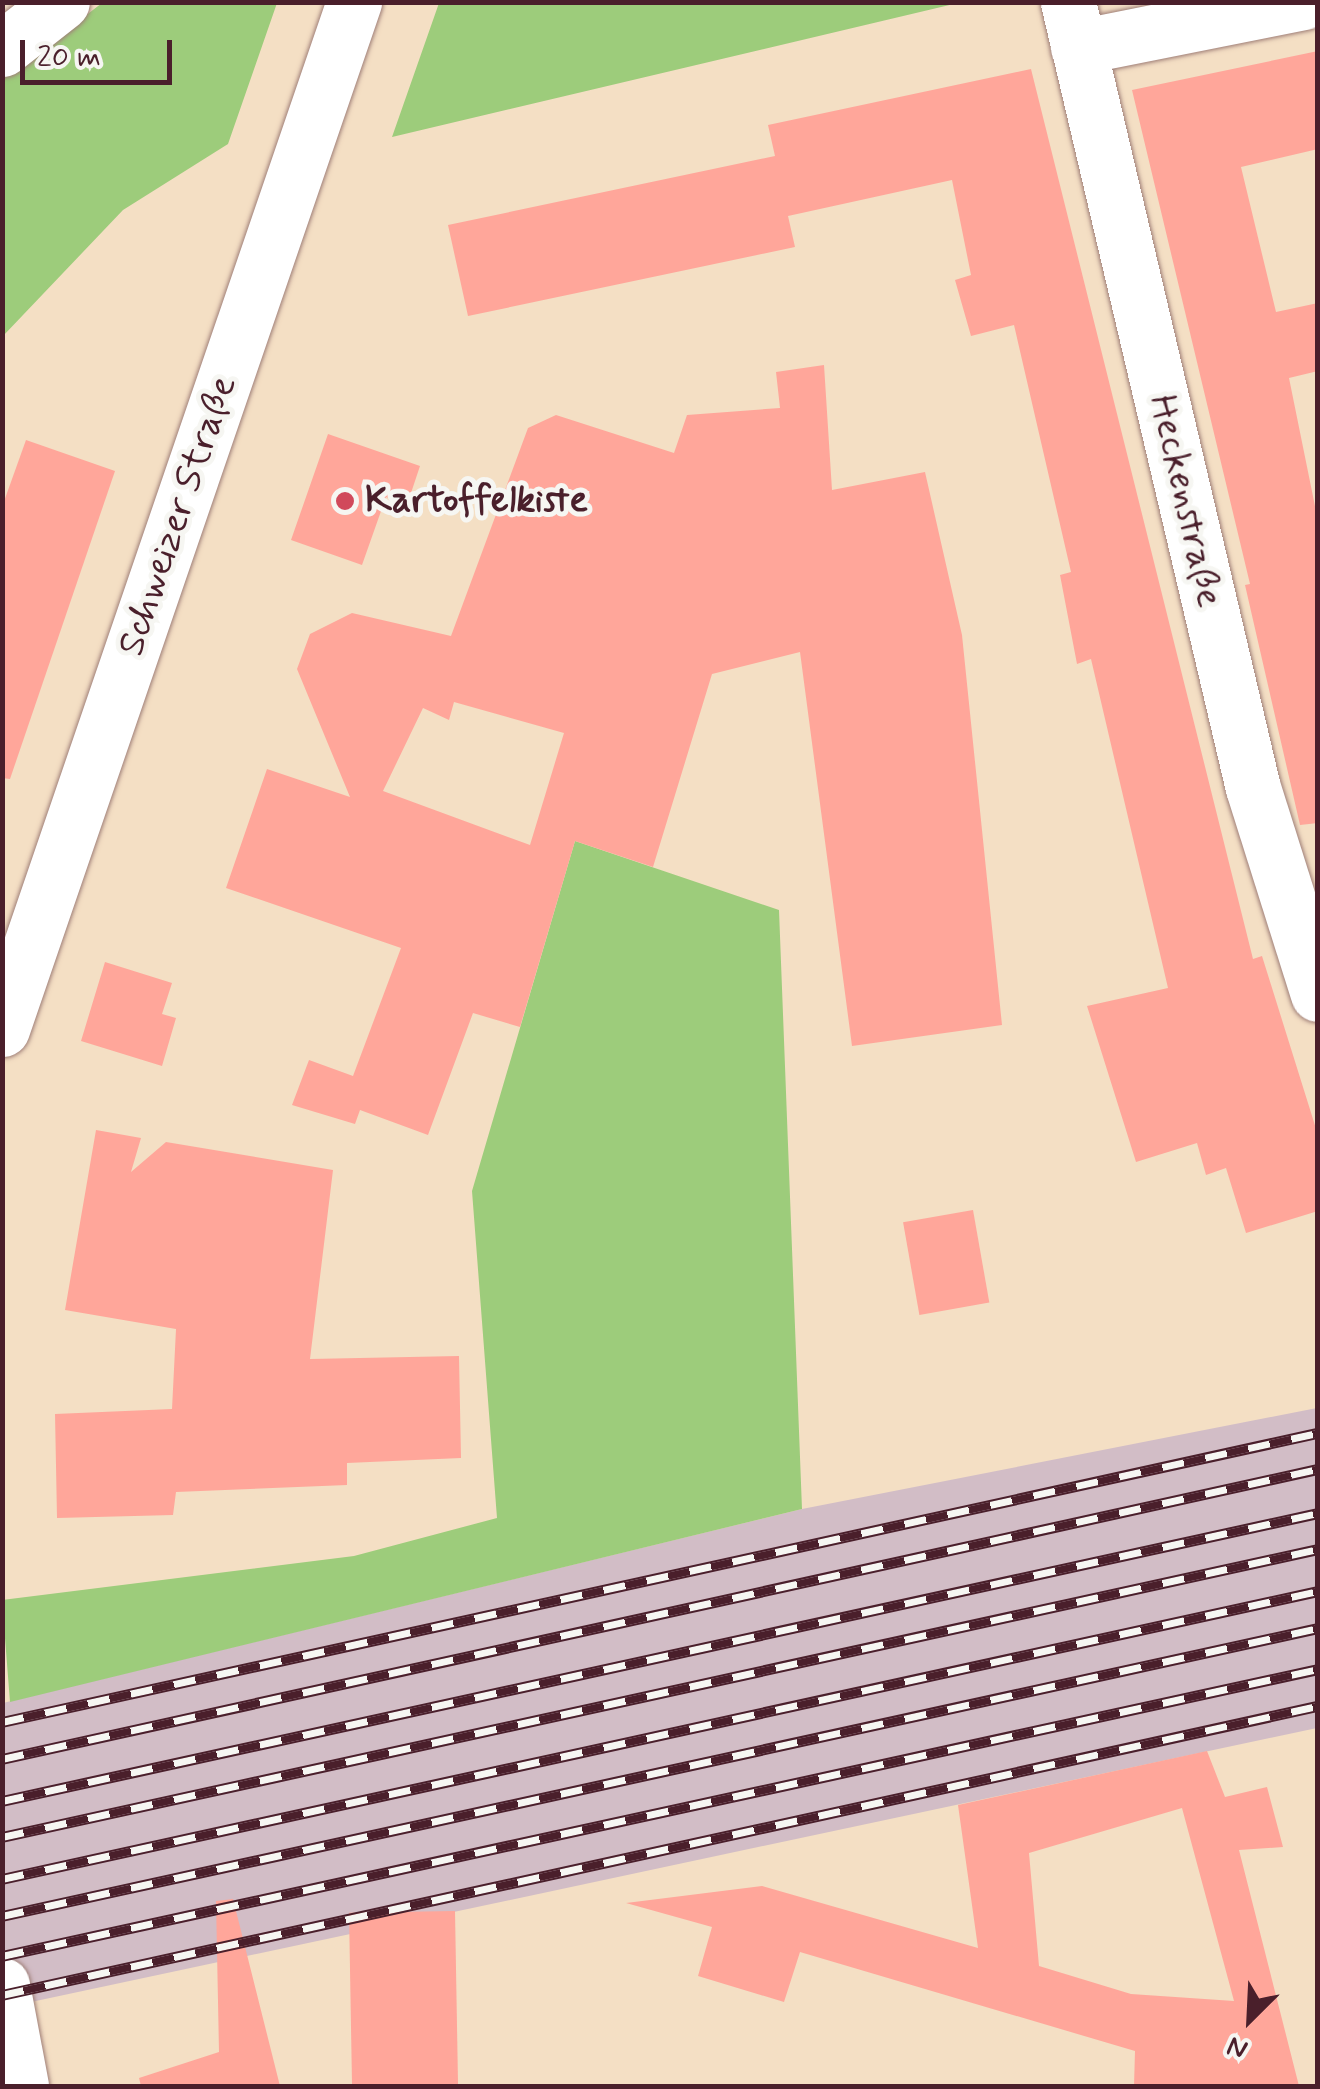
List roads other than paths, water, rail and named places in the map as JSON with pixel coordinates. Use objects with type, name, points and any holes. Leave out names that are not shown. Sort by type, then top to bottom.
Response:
[{"type":"street","points":[[2,49],[62,2]]},
{"type":"street","name":"Schweizer Straße","points":[[2,1029],[354,2]]},
{"type":"street","points":[[1073,24],[1304,2]]},
{"type":"street","name":"Heckenstraße","points":[[1073,24],[1254,788],[1318,994]]},
{"type":"street","points":[[2,1985],[21,2086]]},
{"type":"railway","points":[[2,1722],[1318,1433]]},
{"type":"railway","points":[[2,1759],[1318,1469]]},
{"type":"railway","points":[[2,1801],[1318,1513]]},
{"type":"railway","points":[[2,1837],[1318,1549]]},
{"type":"railway","points":[[2,1879],[1318,1591]]},
{"type":"railway","points":[[2,1916],[1318,1628]]},
{"type":"railway","points":[[2,1956],[1318,1669]]},
{"type":"railway","points":[[2,1995],[1318,1706]]},
{"type":"place","name":"Kartoffelkiste","points":[[345,501]]}]
